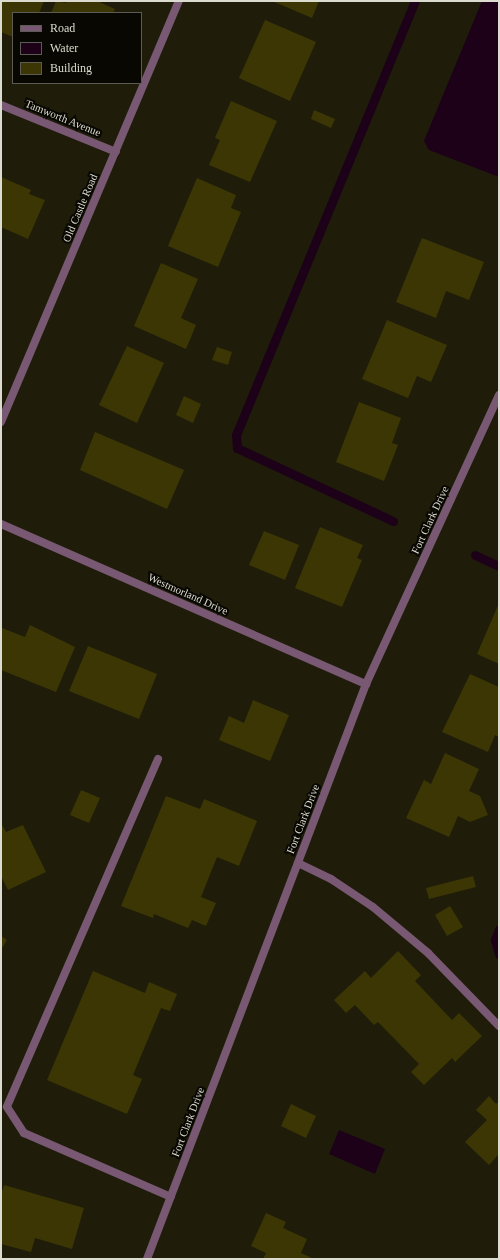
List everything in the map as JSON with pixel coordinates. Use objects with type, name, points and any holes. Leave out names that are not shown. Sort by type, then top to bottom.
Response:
[{"type":"street","name":"Old Castle Road","points":[[1,422],[179,1]]},
{"type":"street","name":"Tamworth Avenue","points":[[1,105],[116,152]]},
{"type":"street","name":"Fort Clark Drive","points":[[147,1259],[366,684],[496,409],[499,395]]},
{"type":"street","name":"Westmorland Drive","points":[[1,524],[366,684]]},
{"type":"street","points":[[158,759],[7,1107],[24,1133],[171,1197]]},
{"type":"street","points":[[298,863],[331,879],[374,907],[428,953],[499,1026]]},
{"type":"water","points":[[482,1],[499,1],[499,177],[429,150],[424,141]]},
{"type":"water","points":[[339,1130],[385,1149],[375,1174],[329,1154]]},
{"type":"building","points":[[1,1],[44,1],[39,12],[12,12],[12,37],[1,32]]},
{"type":"building","points":[[56,1],[66,3],[67,1],[97,1],[115,9],[114,12],[51,12]]},
{"type":"building","points":[[272,1],[319,1],[312,18]]},
{"type":"building","points":[[265,20],[316,42],[290,101],[239,78]]},
{"type":"building","points":[[231,101],[277,121],[250,182],[209,165],[220,140],[215,138]]},
{"type":"building","points":[[314,110],[335,119],[331,128],[311,119]]},
{"type":"building","points":[[1,177],[31,190],[29,194],[45,200],[28,239],[1,227]]},
{"type":"building","points":[[197,178],[236,195],[231,208],[241,212],[218,267],[168,246]]},
{"type":"building","points":[[422,238],[484,262],[469,300],[446,291],[436,318],[396,302]]},
{"type":"building","points":[[161,263],[198,279],[181,318],[196,325],[186,349],[134,326]]},
{"type":"building","points":[[387,320],[447,345],[431,382],[417,376],[408,398],[362,379]]},
{"type":"building","points":[[127,346],[164,363],[137,423],[99,405]]},
{"type":"building","points":[[217,347],[232,352],[228,365],[212,360]]},
{"type":"building","points":[[184,396],[201,404],[193,423],[176,415]]},
{"type":"building","points":[[359,402],[401,418],[392,443],[398,445],[384,481],[336,462]]},
{"type":"building","points":[[95,432],[184,470],[167,509],[80,470]]},
{"type":"building","points":[[320,527],[363,545],[357,558],[362,560],[342,607],[295,588]]},
{"type":"building","points":[[264,531],[299,545],[285,580],[249,565]]},
{"type":"building","points":[[499,603],[499,664],[477,654]]},
{"type":"building","points":[[30,625],[75,647],[56,692],[1,670],[2,628],[25,637]]},
{"type":"building","points":[[88,646],[157,674],[139,719],[69,691]]},
{"type":"building","points":[[470,674],[499,687],[499,737],[495,735],[488,752],[442,732]]},
{"type":"building","points":[[253,700],[289,715],[270,761],[219,740],[229,716],[244,723]]},
{"type":"building","points":[[445,753],[479,769],[469,791],[480,796],[488,815],[470,822],[458,816],[449,837],[406,818],[424,780],[431,784]]},
{"type":"building","points":[[81,790],[100,798],[89,823],[70,815]]},
{"type":"building","points":[[166,796],[200,809],[204,799],[257,821],[239,866],[217,857],[201,897],[216,903],[206,926],[192,920],[188,928],[154,914],[153,918],[121,906]]},
{"type":"building","points":[[1,823],[6,832],[23,825],[46,872],[8,890],[1,876]]},
{"type":"building","points":[[473,876],[476,887],[429,899],[426,888]]},
{"type":"building","points":[[450,906],[463,927],[447,936],[435,915]]},
{"type":"building","points":[[1,936],[7,940],[1,950]]},
{"type":"building","points":[[398,951],[421,975],[415,981],[452,1020],[459,1013],[482,1036],[455,1062],[452,1058],[424,1085],[411,1072],[419,1064],[378,1022],[374,1025],[355,1005],[346,1013],[334,1000],[365,971],[371,978]]},
{"type":"building","points":[[93,971],[145,993],[149,982],[177,994],[170,1011],[161,1008],[133,1075],[142,1079],[127,1114],[47,1080]]},
{"type":"building","points":[[489,1096],[496,1104],[499,1101],[499,1154],[489,1165],[465,1142],[487,1120],[476,1110]]},
{"type":"building","points":[[291,1104],[316,1116],[306,1138],[281,1126]]},
{"type":"building","points":[[4,1185],[84,1208],[72,1249],[35,1238],[31,1252],[1,1244],[1,1195]]},
{"type":"building","points":[[266,1213],[286,1222],[283,1228],[307,1239],[301,1253],[314,1259],[263,1259],[266,1253],[251,1246]]},
{"type":"waterway","points":[[393,521],[237,448],[236,435],[415,1]]},
{"type":"waterway","points":[[475,555],[499,566]]},
{"type":"waterway","points":[[499,929],[495,940],[499,954]]}]
